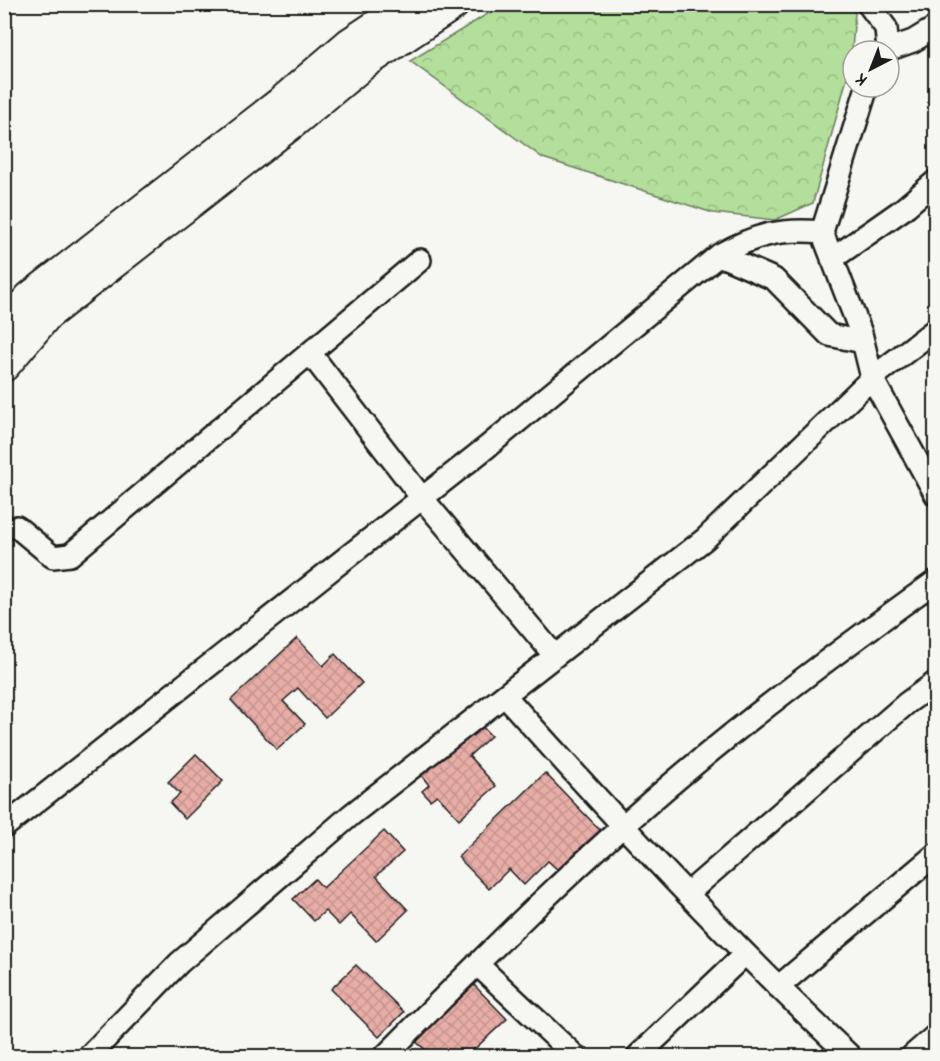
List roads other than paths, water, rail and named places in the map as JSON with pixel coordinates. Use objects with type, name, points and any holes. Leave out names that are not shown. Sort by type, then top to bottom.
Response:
[{"type":"street","points":[[4,328],[30,297],[280,103],[350,43],[409,4]]},
{"type":"street","points":[[4,366],[47,315],[295,122],[365,63],[454,4]]},
{"type":"street","points":[[868,4],[886,28],[888,39]]},
{"type":"street","points":[[901,46],[936,27]]},
{"type":"street","points":[[863,99],[822,232],[863,342],[872,378],[934,491]]},
{"type":"street","points":[[832,259],[902,210],[936,181]]},
{"type":"street","points":[[4,827],[422,498],[719,255],[749,238],[797,230],[822,232]]},
{"type":"street","points":[[719,255],[774,279],[830,335],[863,342]]},
{"type":"street","points":[[17,527],[53,557],[70,555],[420,260]]},
{"type":"street","points":[[89,1056],[179,963],[351,815],[705,539],[872,378],[936,329]]},
{"type":"street","points":[[310,353],[422,498],[555,656]]},
{"type":"street","points":[[385,1056],[477,964],[622,827],[798,681],[936,581]]},
{"type":"street","points":[[687,894],[907,703],[936,682]]},
{"type":"street","points":[[505,696],[622,827],[745,954],[850,1056]]},
{"type":"street","points":[[778,987],[936,854]]},
{"type":"street","points":[[638,1056],[745,954]]},
{"type":"street","points":[[477,964],[575,1056]]},
{"type":"street","points":[[912,1056],[936,1035]]}]
